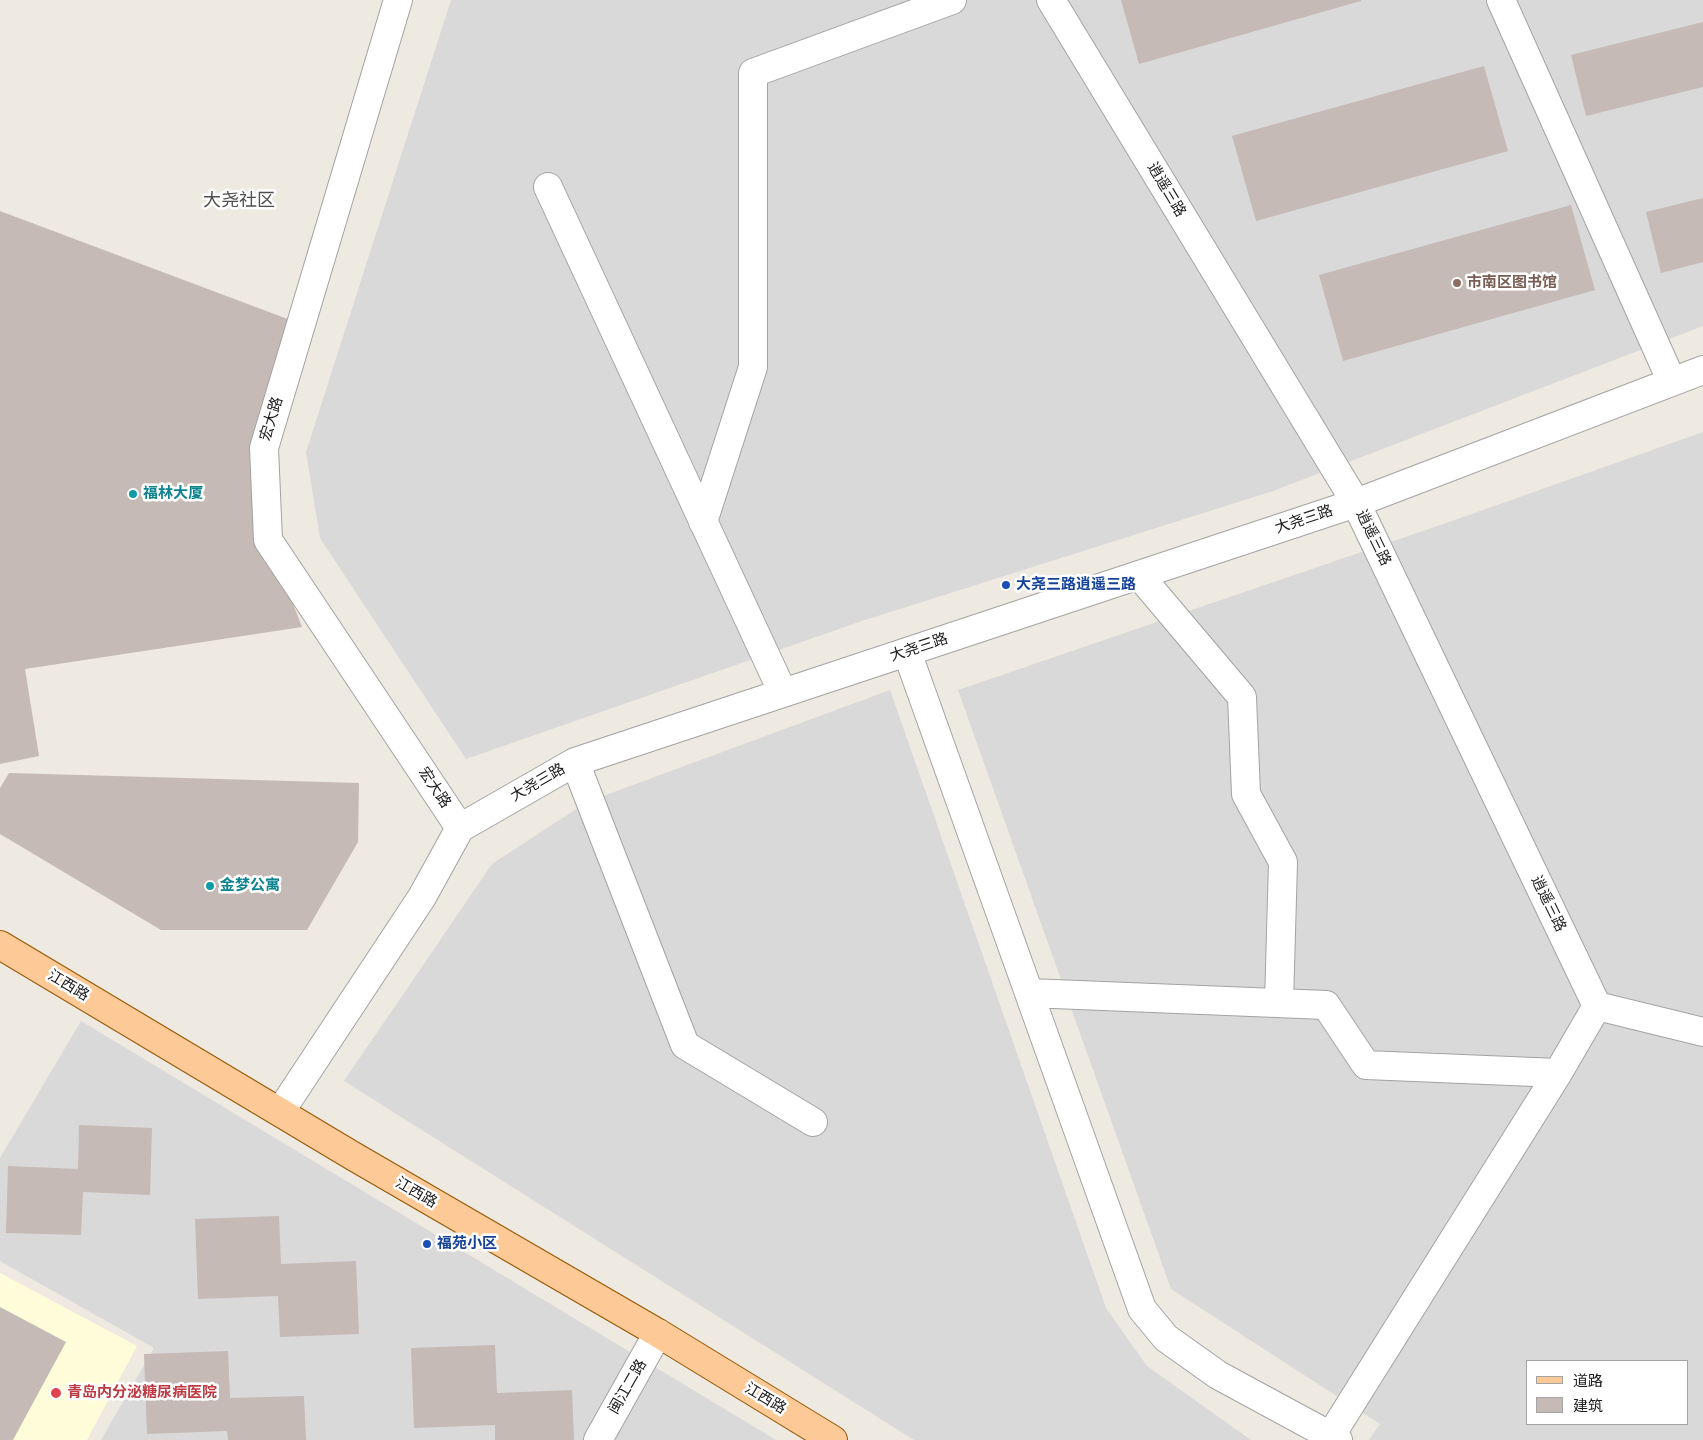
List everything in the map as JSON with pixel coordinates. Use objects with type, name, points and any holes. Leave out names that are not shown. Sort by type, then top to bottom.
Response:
[{"type":"main road","name":"江西路","points":[[0,945],[361,1161],[658,1333],[833,1440]]},
{"type":"street","name":"宏大路","points":[[398,0],[264,448],[268,540],[460,828]]},
{"type":"street","points":[[703,522],[753,367],[753,74],[952,0]]},
{"type":"street","name":"逍遥三路","points":[[1050,0],[1356,503],[1597,1006]]},
{"type":"street","points":[[1501,0],[1672,382]]},
{"type":"street","points":[[548,187],[783,693]]},
{"type":"street","name":"大尧三路","points":[[460,828],[575,762],[1356,503],[1703,370]]},
{"type":"street","points":[[1139,575],[1242,698],[1246,794],[1283,862],[1279,1003]]},
{"type":"street","points":[[907,652],[1142,1309],[1166,1338],[1218,1375],[1332,1439],[1558,1073],[1597,1006],[1703,1032]]},
{"type":"street","points":[[575,762],[686,1045],[813,1122]]},
{"type":"street","points":[[280,1112],[422,896],[460,828]]},
{"type":"street","points":[[1029,994],[1326,1005],[1366,1065],[1558,1073]]},
{"type":"street","name":"闽江二路","points":[[598,1440],[658,1333]]},
{"type":"shaded area","points":[[451,0],[1703,0],[1703,326],[1273,491],[862,621],[466,759],[320,538],[306,452]]},
{"type":"shaded area","points":[[1703,432],[1703,1440],[1369,1440],[1380,1424],[1171,1289],[958,690],[1452,521]]},
{"type":"shaded area","points":[[890,690],[1106,1308],[1147,1366],[1251,1440],[914,1440],[344,1081],[492,864],[587,802]]},
{"type":"shaded area","name":"福苑小区","points":[[81,1021],[776,1440],[101,1440],[154,1348],[0,1261],[0,1158]]},
{"type":"shaded area","name":"青岛内分泌糖尿病医院","points":[[0,1273],[137,1346],[87,1440],[0,1440]]},
{"type":"building","points":[[1121,0],[1361,0],[1361,1],[1139,64]]},
{"type":"building","points":[[1703,22],[1703,87],[1586,116],[1571,55]]},
{"type":"building","points":[[1484,66],[1508,151],[1256,221],[1232,136]]},
{"type":"building","points":[[1703,198],[1703,262],[1661,273],[1646,212]]},
{"type":"building","name":"市南区图书馆","points":[[1571,205],[1595,290],[1343,361],[1319,275]]},
{"type":"building","name":"福林大厦","points":[[0,211],[301,324],[264,448],[268,540],[302,627],[25,669],[39,756],[0,764]]},
{"type":"building","name":"金梦公寓","points":[[9,773],[359,783],[358,842],[307,930],[161,930],[0,834],[0,788]]},
{"type":"building","points":[[79,1125],[152,1128],[150,1195],[83,1192],[81,1235],[6,1233],[8,1166],[78,1169]]},
{"type":"building","points":[[279,1216],[281,1264],[356,1261],[359,1334],[280,1337],[278,1296],[198,1299],[195,1219]]},
{"type":"building","points":[[0,1307],[66,1342],[13,1440],[0,1440]]},
{"type":"building","points":[[495,1345],[497,1393],[572,1390],[574,1440],[495,1440],[495,1425],[414,1428],[411,1348]]},
{"type":"building","points":[[228,1351],[230,1398],[304,1396],[306,1440],[228,1440],[227,1431],[147,1434],[144,1354]]},
{"type":"place","name":"市南区图书馆","points":[[1457,283]]},
{"type":"place","name":"福林大厦","points":[[133,494]]},
{"type":"place","name":"大尧三路逍遥三路","points":[[1006,585]]},
{"type":"place","name":"金梦公寓","points":[[210,886]]},
{"type":"place","name":"福苑小区","points":[[427,1244]]},
{"type":"place","name":"青岛内分泌糖尿病医院","points":[[56,1393]]},
{"type":"district","name":"大尧社区","points":[[239,201]]}]
